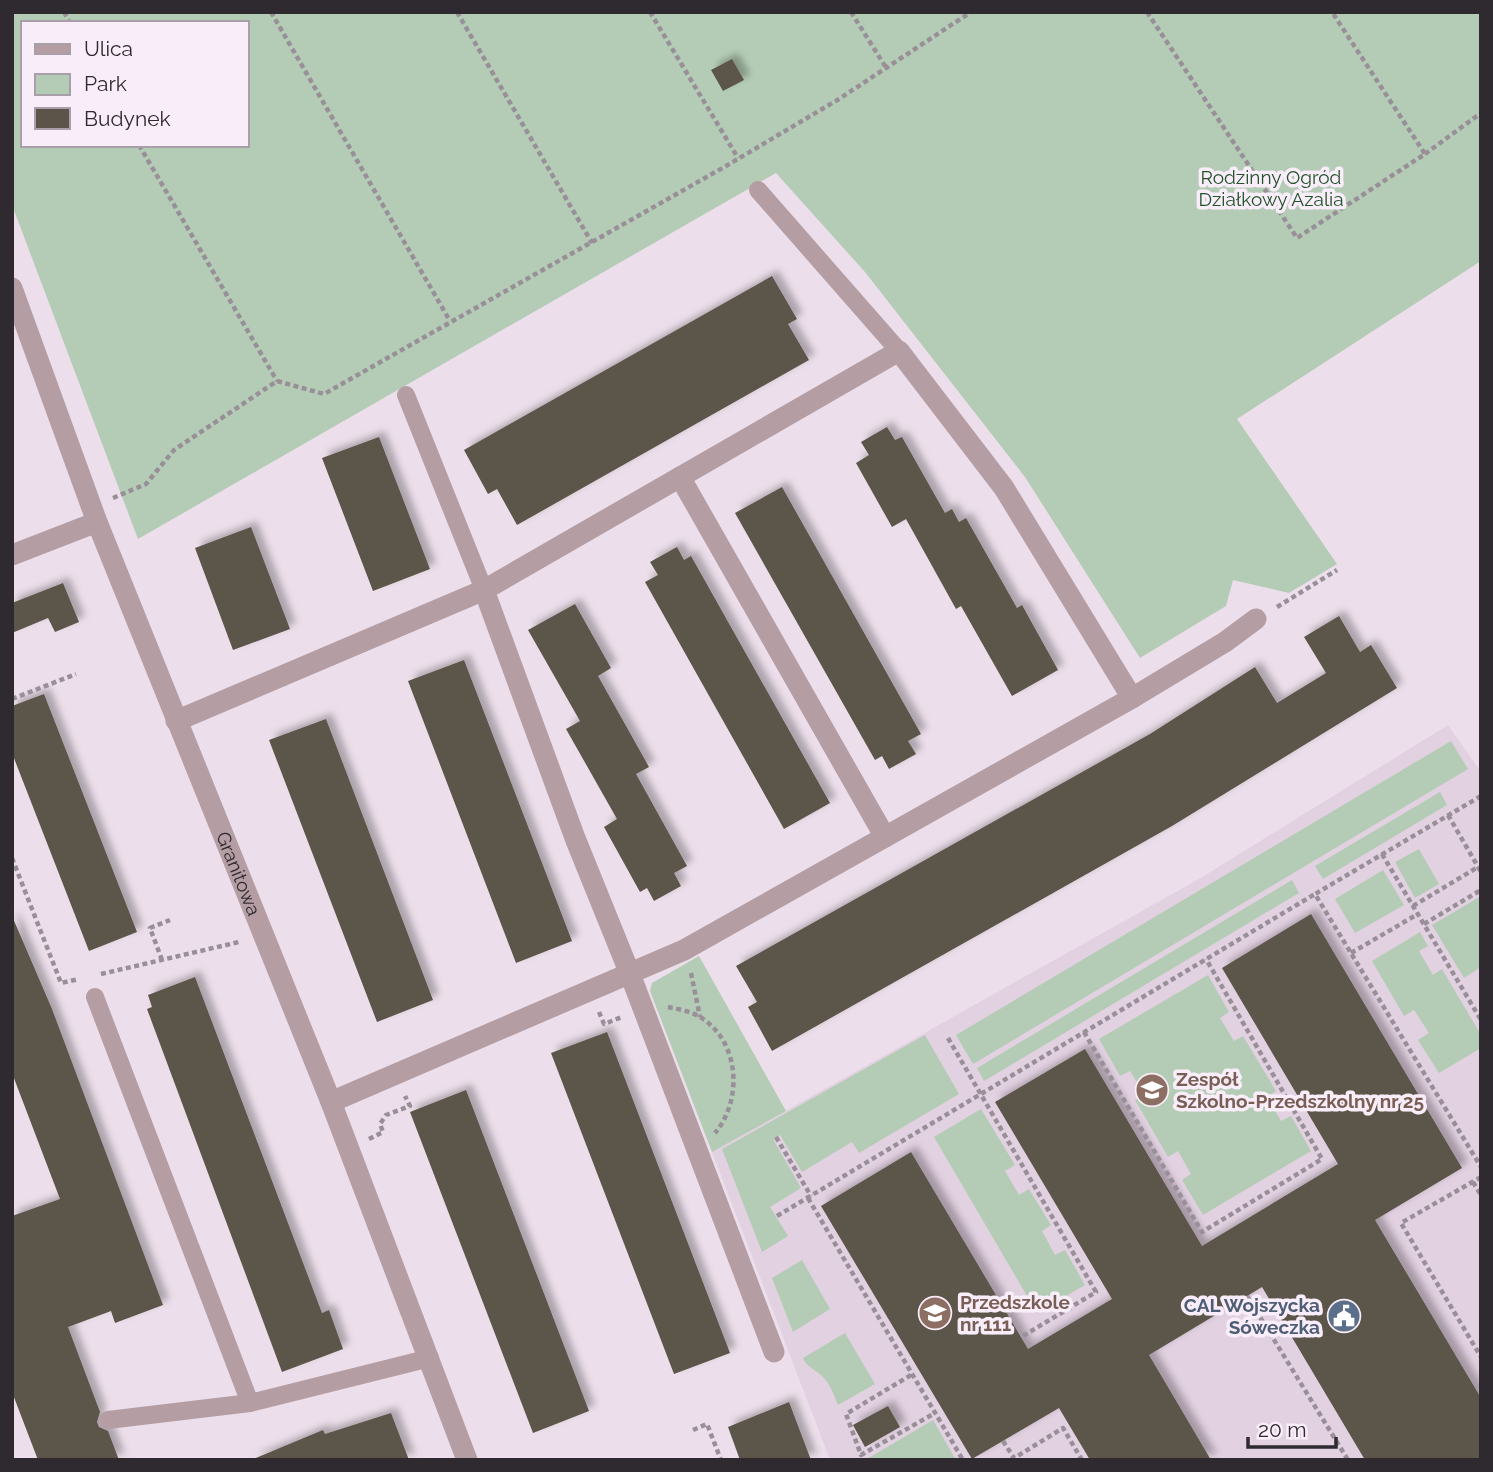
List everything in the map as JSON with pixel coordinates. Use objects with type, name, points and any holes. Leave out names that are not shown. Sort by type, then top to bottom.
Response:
[{"type":"street","name":"Granitowa","points":[[12,288],[97,522],[331,1102],[467,1460]]},
{"type":"street","points":[[176,721],[484,590],[899,351],[1004,488],[1132,698]]},
{"type":"street","points":[[680,477],[885,837]]},
{"type":"street","points":[[12,555],[97,522]]},
{"type":"street","points":[[484,590],[575,838],[630,974],[774,1352]]},
{"type":"street","points":[[331,1102],[687,948],[1132,698],[1226,642],[1256,619]]},
{"type":"lane","points":[[758,190],[899,351]]},
{"type":"lane","points":[[407,394],[484,590]]},
{"type":"lane","points":[[95,997],[250,1403]]},
{"type":"lane","points":[[108,1420],[250,1403],[430,1358]]},
{"type":"path","points":[[271,12],[450,321]]},
{"type":"path","points":[[457,12],[592,243]]},
{"type":"path","points":[[650,12],[738,158]]},
{"type":"path","points":[[850,12],[885,66]]},
{"type":"path","points":[[140,147],[277,381],[324,394],[592,243],[839,99],[885,66],[971,12]]},
{"type":"path","points":[[1147,12],[1297,238],[1425,154],[1481,113]]},
{"type":"path","points":[[1332,12],[1425,154]]},
{"type":"path","points":[[107,500],[146,484],[174,450],[277,381]]},
{"type":"path","points":[[1256,619],[1337,570]]},
{"type":"path","points":[[12,699],[76,674]]},
{"type":"path","points":[[777,1216],[1481,796]]},
{"type":"path","points":[[1413,906],[1479,869],[1448,816]]},
{"type":"path","points":[[1382,854],[1481,1020]]},
{"type":"path","points":[[12,858],[61,983],[86,977]]},
{"type":"path","points":[[1424,924],[1481,890]]},
{"type":"path","points":[[1315,894],[1481,1167]]},
{"type":"path","points":[[1351,953],[1418,914]]},
{"type":"path","points":[[162,960],[150,928],[170,920]]},
{"type":"path","points":[[99,974],[249,939]]},
{"type":"path","points":[[1084,1032],[1202,1232],[1322,1159],[1206,959]]},
{"type":"path","points":[[691,968],[694,998],[701,1017],[723,1041],[730,1054],[734,1073],[729,1111],[721,1126],[714,1135],[694,1144]]},
{"type":"path","points":[[594,1000],[604,1024],[632,1013]]},
{"type":"path","points":[[656,1007],[683,1010],[701,1017]]},
{"type":"path","points":[[948,1038],[1096,1292],[1023,1336]]},
{"type":"path","points":[[776,1137],[911,1375],[963,1460]]},
{"type":"path","points":[[1481,1177],[1401,1223],[1481,1357]]},
{"type":"path","points":[[1473,1182],[1481,1195]]},
{"type":"path","points":[[1247,1296],[1348,1460]]},
{"type":"path","points":[[911,1375],[846,1414],[861,1455],[935,1413]]},
{"type":"path","points":[[693,1430],[707,1424],[721,1460]]},
{"type":"path","points":[[1003,1441],[1013,1459],[1063,1427],[1082,1460]]},
{"type":"shaded area","name":"Zespół Szkolno-Przedszkolny nr 25","points":[[1448,725],[1481,772],[1481,1460],[830,1460],[712,1152],[1199,879]]},
{"type":"green space","name":"Rodzinny Ogród Działkowy Azalia","points":[[12,12],[1481,12],[1481,261],[1237,419],[1337,564],[1289,593],[1233,580],[1226,606],[1140,658],[1025,477],[865,272],[776,173],[138,539],[12,205]]},
{"type":"green space","points":[[1451,741],[1468,769],[973,1064],[956,1035]]},
{"type":"green space","points":[[1440,792],[1447,805],[1323,879],[1315,866]]},
{"type":"green space","points":[[1419,849],[1439,884],[1415,898],[1395,862]]},
{"type":"green space","points":[[1383,870],[1404,905],[1355,933],[1335,899]]},
{"type":"green space","points":[[1292,880],[1299,893],[984,1081],[977,1068]]},
{"type":"green space","points":[[1481,896],[1481,967],[1464,978],[1432,925]]},
{"type":"green space","points":[[1420,932],[1428,946],[1419,951],[1433,975],[1442,969],[1481,1035],[1481,1048],[1439,1073],[1418,1040],[1429,1033],[1414,1010],[1404,1016],[1372,961]]},
{"type":"green space","points":[[699,956],[786,1111],[712,1152],[650,991],[652,983]]},
{"type":"green space","points":[[1208,975],[1229,1012],[1220,1018],[1234,1041],[1243,1036],[1276,1091],[1267,1097],[1281,1121],[1291,1116],[1311,1151],[1203,1215],[1182,1180],[1191,1174],[1178,1151],[1168,1157],[1135,1100],[1144,1094],[1130,1071],[1120,1076],[1099,1039]]},
{"type":"green space","points":[[925,1035],[959,1094],[859,1153],[852,1142],[802,1172],[780,1135],[773,1139],[801,1188],[770,1207],[788,1236],[762,1252],[722,1149]]},
{"type":"green space","points":[[981,1109],[1015,1165],[1005,1171],[1019,1195],[1029,1189],[1051,1225],[1042,1231],[1055,1255],[1065,1250],[1085,1285],[1037,1313],[934,1137]]},
{"type":"green space","points":[[802,1260],[830,1309],[793,1332],[772,1278]]},
{"type":"green space","points":[[845,1333],[875,1384],[838,1405],[826,1381],[803,1358]]},
{"type":"green space","points":[[933,1420],[956,1460],[865,1460]]},
{"type":"building","points":[[732,59],[744,80],[723,91],[711,70]]},
{"type":"building","points":[[772,276],[797,319],[788,324],[809,360],[517,525],[497,489],[488,494],[464,450]]},
{"type":"building","points":[[887,427],[895,440],[902,437],[945,513],[952,509],[959,522],[966,518],[1017,608],[1022,605],[1058,670],[1012,696],[961,606],[956,609],[906,519],[892,527],[856,463],[869,455],[861,442]]},
{"type":"building","points":[[379,437],[430,569],[373,591],[322,458]]},
{"type":"building","points":[[782,487],[921,734],[908,741],[916,754],[889,769],[882,756],[875,760],[735,513]]},
{"type":"building","points":[[251,527],[290,629],[233,650],[195,548]]},
{"type":"building","points":[[677,547],[684,560],[691,556],[830,803],[784,829],[645,582],[658,575],[650,562]]},
{"type":"building","points":[[63,583],[79,622],[55,632],[48,618],[12,633],[12,603]]},
{"type":"building","points":[[575,604],[611,668],[598,676],[649,767],[636,774],[687,866],[674,873],[681,886],[654,901],[647,888],[640,892],[604,827],[617,819],[566,729],[580,721],[528,630]]},
{"type":"building","points":[[1339,616],[1360,652],[1371,645],[1397,688],[1172,826],[772,1051],[748,1007],[757,1002],[736,966],[1150,734],[1255,667],[1277,703],[1326,673],[1304,637]]},
{"type":"building","points":[[464,660],[572,941],[516,963],[408,681]]},
{"type":"building","points":[[44,694],[137,932],[89,951],[12,753],[12,706]]},
{"type":"building","points":[[326,719],[433,1000],[377,1022],[269,740]]},
{"type":"building","points":[[1311,914],[1462,1168],[1375,1220],[1481,1398],[1481,1460],[1365,1460],[1262,1287],[1149,1355],[1211,1460],[1090,1460],[1059,1408],[972,1459],[821,1206],[911,1152],[1028,1349],[1112,1299],[995,1102],[1085,1049],[1202,1246],[1338,1164],[1222,968]]},
{"type":"building","points":[[12,916],[52,1009],[163,1305],[115,1323],[111,1311],[68,1327],[100,1412],[97,1422],[99,1427],[108,1431],[119,1460],[38,1460],[12,1392],[12,1216],[60,1199],[12,1073]]},
{"type":"building","points":[[195,977],[322,1313],[329,1310],[343,1349],[282,1372],[147,1009],[152,1007],[148,995]]},
{"type":"building","points":[[607,1032],[730,1353],[674,1374],[551,1053]]},
{"type":"building","points":[[466,1090],[589,1411],[533,1433],[410,1112]]},
{"type":"building","points":[[789,1402],[811,1460],[740,1460],[728,1427]]},
{"type":"building","points":[[888,1406],[900,1427],[865,1447],[853,1425]]},
{"type":"building","points":[[391,1413],[409,1460],[251,1460],[323,1430],[325,1434]]},
{"type":"place","name":"Zespół Szkolno-Przedszkolny nr 25","points":[[1152,1090]]},
{"type":"place","name":"Przedszkole nr 111","points":[[935,1313]]},
{"type":"place","name":"CAL Wojszycka Sóweczka","points":[[1344,1316]]}]
